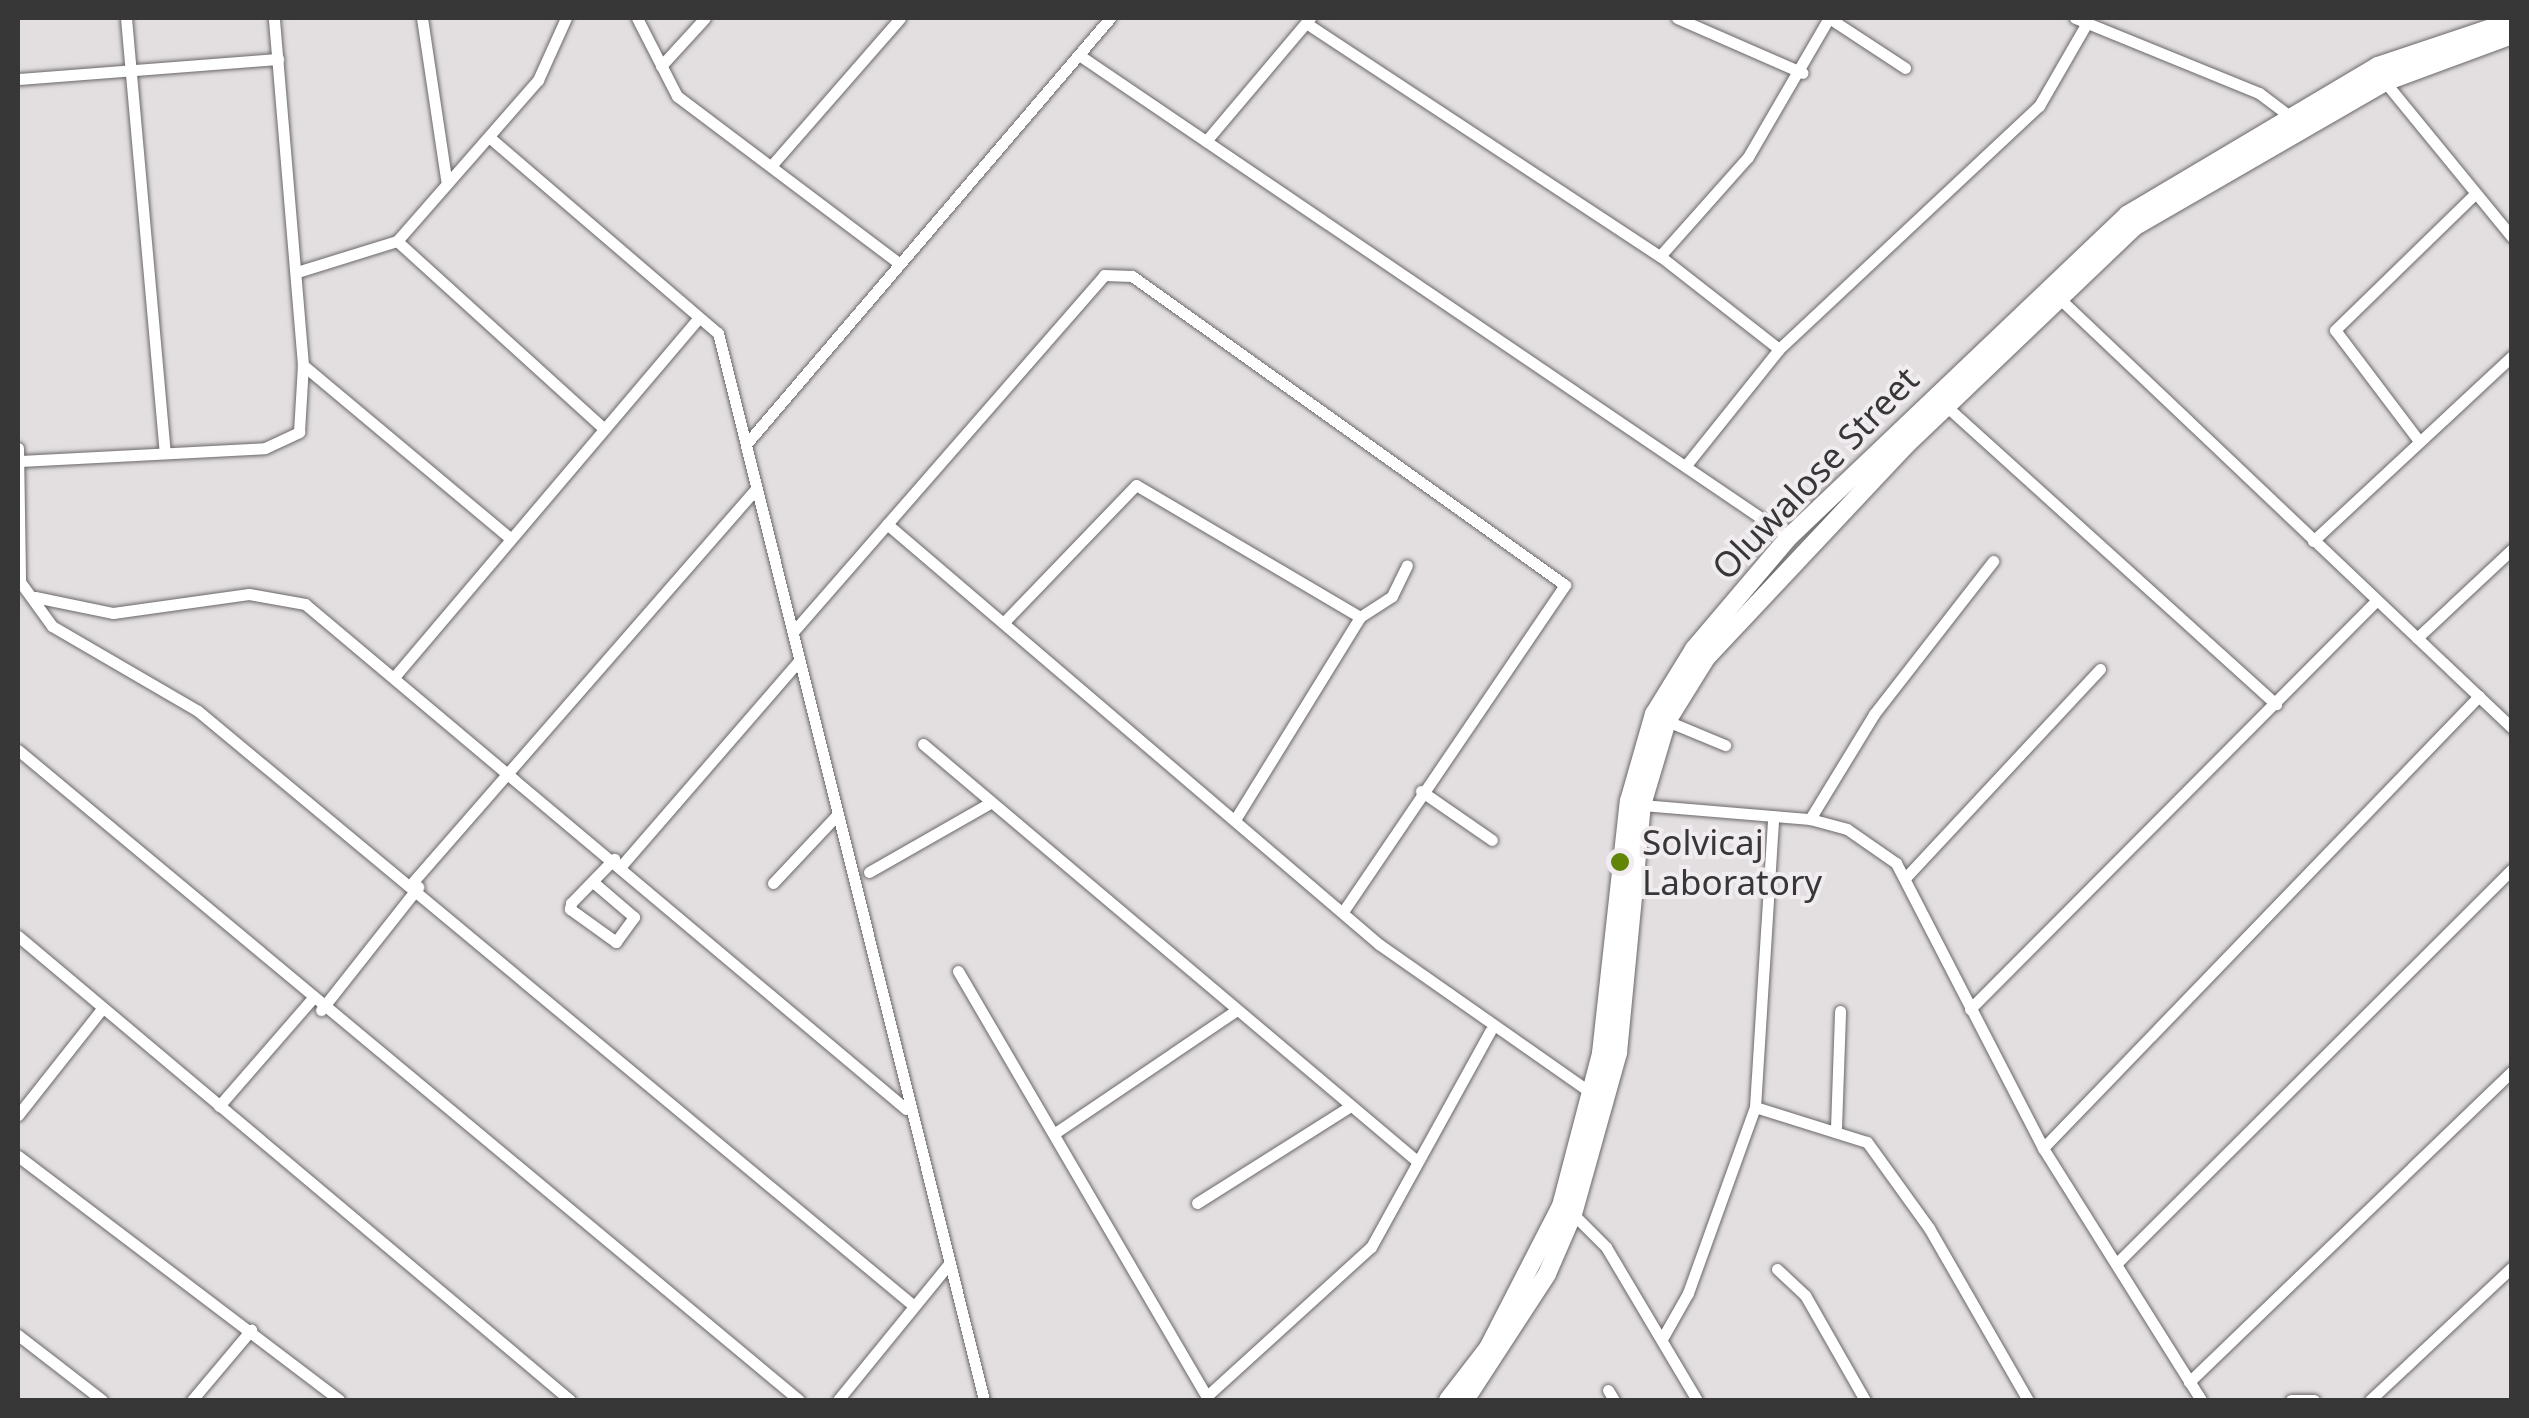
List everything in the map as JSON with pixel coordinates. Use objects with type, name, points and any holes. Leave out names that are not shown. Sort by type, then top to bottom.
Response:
[{"type":"street","points":[[126,18],[165,452]]},
{"type":"street","points":[[274,18],[303,366],[299,432],[287,443],[165,452],[19,454],[19,580],[67,637],[198,711],[415,885],[914,1306]]},
{"type":"street","points":[[422,18],[446,179]]},
{"type":"street","points":[[296,272],[397,241],[553,58],[566,18]]},
{"type":"street","points":[[636,18],[677,96],[900,264]]},
{"type":"street","points":[[661,66],[705,18]]},
{"type":"street","points":[[771,166],[900,18]]},
{"type":"street","points":[[748,443],[1110,18]]},
{"type":"street","points":[[1678,18],[1802,73]]},
{"type":"street","points":[[1660,256],[1716,202],[1802,73],[1829,18],[1905,68]]},
{"type":"street","points":[[1206,141],[1308,20],[1660,256],[1779,350]]},
{"type":"street","points":[[1687,464],[1779,350],[2038,106],[2081,20],[2259,94],[2292,118]]},
{"type":"street","name":"Oluwalose Street","points":[[1448,1400],[1533,1266],[1592,1094],[1629,801],[1654,714],[1694,649],[1789,537],[1973,370],[2127,215],[2378,66],[2474,24],[2512,21]]},
{"type":"street","name":"Oluwalose Street","points":[[1465,1400],[1547,1274],[1573,1214],[1618,1053],[1642,805],[1667,720],[1706,658],[1804,548],[1946,406],[1973,370],[2060,299],[2134,227],[2385,82],[2512,34]]},
{"type":"street","points":[[1080,55],[1687,464],[1789,537]]},
{"type":"street","points":[[18,79],[131,66],[278,59]]},
{"type":"street","points":[[2385,82],[2512,238]]},
{"type":"street","points":[[489,137],[718,333],[748,443],[755,490],[906,1108],[984,1400]]},
{"type":"street","points":[[2420,440],[2335,330],[2474,195]]},
{"type":"street","points":[[397,241],[604,429]]},
{"type":"street","points":[[792,632],[1104,275],[1132,276],[1564,580],[1343,912]]},
{"type":"street","points":[[2060,299],[2512,728]]},
{"type":"street","points":[[395,676],[698,319]]},
{"type":"street","points":[[2313,541],[2512,356]]},
{"type":"street","points":[[303,366],[510,538]]},
{"type":"street","points":[[1946,406],[2276,704]]},
{"type":"street","points":[[1007,619],[1136,485],[1360,618]]},
{"type":"street","points":[[321,1010],[415,885],[506,774],[755,490]]},
{"type":"street","points":[[887,524],[1007,619],[1343,912],[1490,1030],[1592,1094]]},
{"type":"street","points":[[2417,638],[2512,548]]},
{"type":"street","points":[[1810,819],[1874,714],[1993,562]]},
{"type":"street","points":[[1236,818],[1360,618],[1392,596],[1407,565]]},
{"type":"street","points":[[35,596],[113,613],[249,594],[305,604],[395,676],[506,774],[618,862],[906,1108]]},
{"type":"street","points":[[1970,1010],[2376,601]]},
{"type":"street","points":[[592,882],[634,917],[616,942],[570,908],[592,882],[618,862],[798,662]]},
{"type":"street","points":[[1907,876],[2100,668]]},
{"type":"street","points":[[2043,1148],[2478,696]]},
{"type":"street","points":[[1667,720],[1725,745]]},
{"type":"street","points":[[923,744],[988,804],[1417,1161]]},
{"type":"street","points":[[18,750],[321,1010],[799,1400]]},
{"type":"street","points":[[1421,790],[1492,840]]},
{"type":"street","points":[[869,872],[988,804]]},
{"type":"street","points":[[1642,805],[1810,819],[1865,839],[1907,876],[1970,1010],[2043,1148],[2201,1400]]},
{"type":"street","points":[[773,884],[837,815]]},
{"type":"street","points":[[1662,1339],[1688,1293],[1755,1107],[1773,816]]},
{"type":"street","points":[[2118,1262],[2512,869]]},
{"type":"street","points":[[18,936],[101,1010],[570,1400]]},
{"type":"street","points":[[958,971],[1055,1132],[1125,1268],[1208,1398],[1371,1247],[1490,1030]]},
{"type":"street","points":[[218,1106],[311,1000]]},
{"type":"street","points":[[18,1115],[101,1010]]},
{"type":"street","points":[[1055,1132],[1235,1010]]},
{"type":"street","points":[[1836,1128],[1840,1011]]},
{"type":"street","points":[[2189,1382],[2512,1071]]},
{"type":"street","points":[[1197,1204],[1349,1107]]},
{"type":"street","points":[[1755,1107],[1860,1136],[1929,1228],[2028,1400]]},
{"type":"street","points":[[18,1156],[339,1400]]},
{"type":"street","points":[[1573,1214],[1606,1247],[1697,1400]]},
{"type":"street","points":[[838,1400],[949,1264]]},
{"type":"street","points":[[2370,1400],[2512,1267]]},
{"type":"street","points":[[1777,1268],[1805,1295],[1865,1400]]},
{"type":"street","points":[[192,1400],[251,1330]]},
{"type":"street","points":[[18,1335],[102,1400]]},
{"type":"street","points":[[2291,1400],[2314,1400]]},
{"type":"place","name":"Solvicaj Laboratory","points":[[1620,862]]}]
